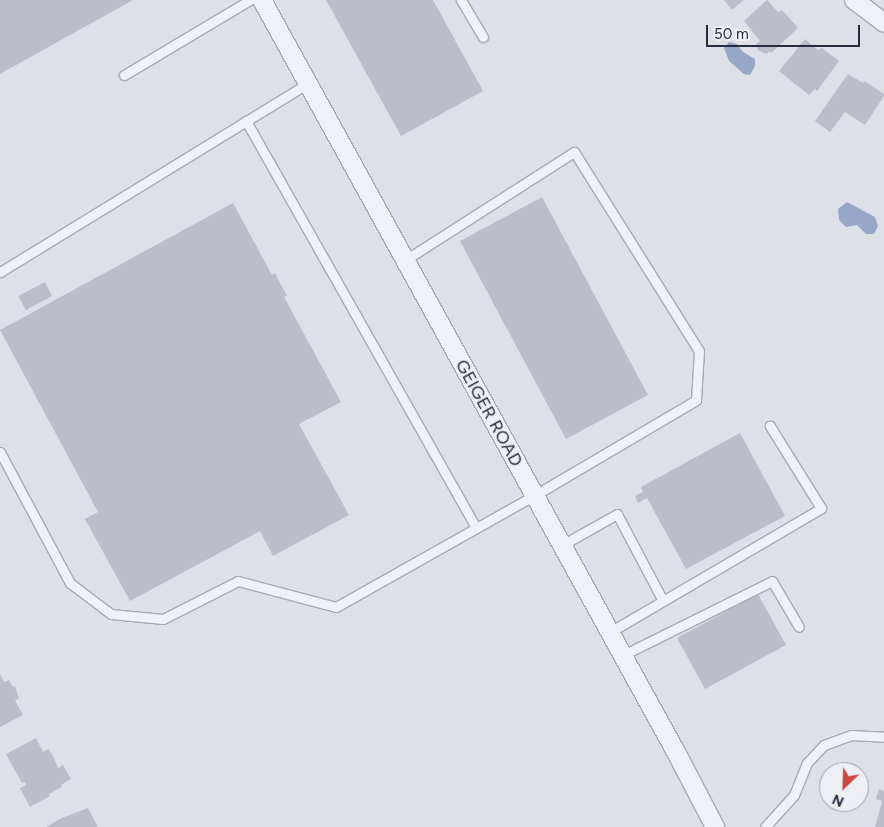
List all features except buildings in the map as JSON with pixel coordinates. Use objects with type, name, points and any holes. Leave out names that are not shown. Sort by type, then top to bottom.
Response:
[{"type":"street","name":"GEIGER ROAD","points":[[262,0],[623,655],[715,827]]},
{"type":"street","points":[[854,0],[884,23]]},
{"type":"lane","points":[[124,75],[250,0]]},
{"type":"lane","points":[[461,0],[483,37]]},
{"type":"lane","points":[[0,272],[308,83]]},
{"type":"lane","points":[[246,121],[476,528]]},
{"type":"lane","points":[[0,452],[70,583],[111,614],[163,618],[238,581],[336,607],[535,496],[696,400],[699,351],[574,152],[405,260]]},
{"type":"lane","points":[[610,632],[821,508],[770,426]]},
{"type":"lane","points":[[562,545],[617,514],[664,601]]},
{"type":"lane","points":[[623,655],[772,581],[799,627]]},
{"type":"lane","points":[[765,827],[794,795],[807,763],[824,745],[851,735],[884,737]]},
{"type":"water","points":[[729,42],[737,44],[743,52],[755,59],[755,66],[750,75],[744,74],[729,61],[724,48]]},
{"type":"water","points":[[847,202],[875,217],[878,226],[874,234],[866,234],[857,225],[846,227],[839,220],[838,209]]}]
